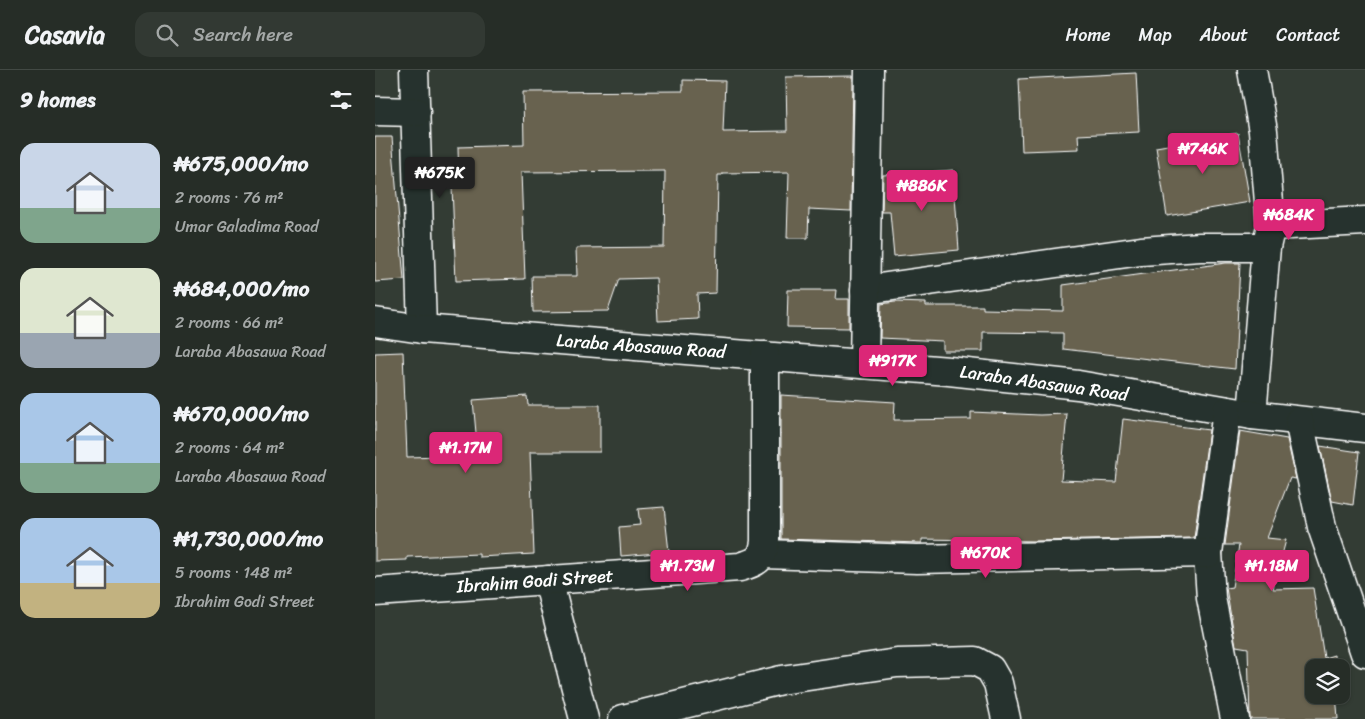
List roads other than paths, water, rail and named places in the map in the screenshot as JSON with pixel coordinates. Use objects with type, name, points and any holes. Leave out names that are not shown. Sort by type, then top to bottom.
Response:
[{"type":"street","points":[[414,70],[422,329]]},
{"type":"street","points":[[864,364],[869,70]]},
{"type":"street","points":[[1235,719],[1211,598],[1209,552],[1240,413],[1269,236],[1263,131],[1252,70]]},
{"type":"street","points":[[375,111],[416,112]]},
{"type":"street","points":[[865,290],[1141,251],[1200,246],[1365,222]]},
{"type":"street","name":"Laraba Abasawa Road","points":[[375,322],[422,329],[949,370],[1078,385],[1240,413],[1365,428]]},
{"type":"street","points":[[765,356],[765,542],[763,554],[917,559],[1209,552]]},
{"type":"street","points":[[1299,421],[1322,527],[1365,653]]},
{"type":"street","name":"Ibrahim Godi Street","points":[[375,592],[740,567],[752,564],[763,554]]},
{"type":"street","points":[[548,580],[584,719]]},
{"type":"street","points":[[623,719],[781,680],[897,663],[975,661],[990,669],[998,683],[1006,719]]}]
